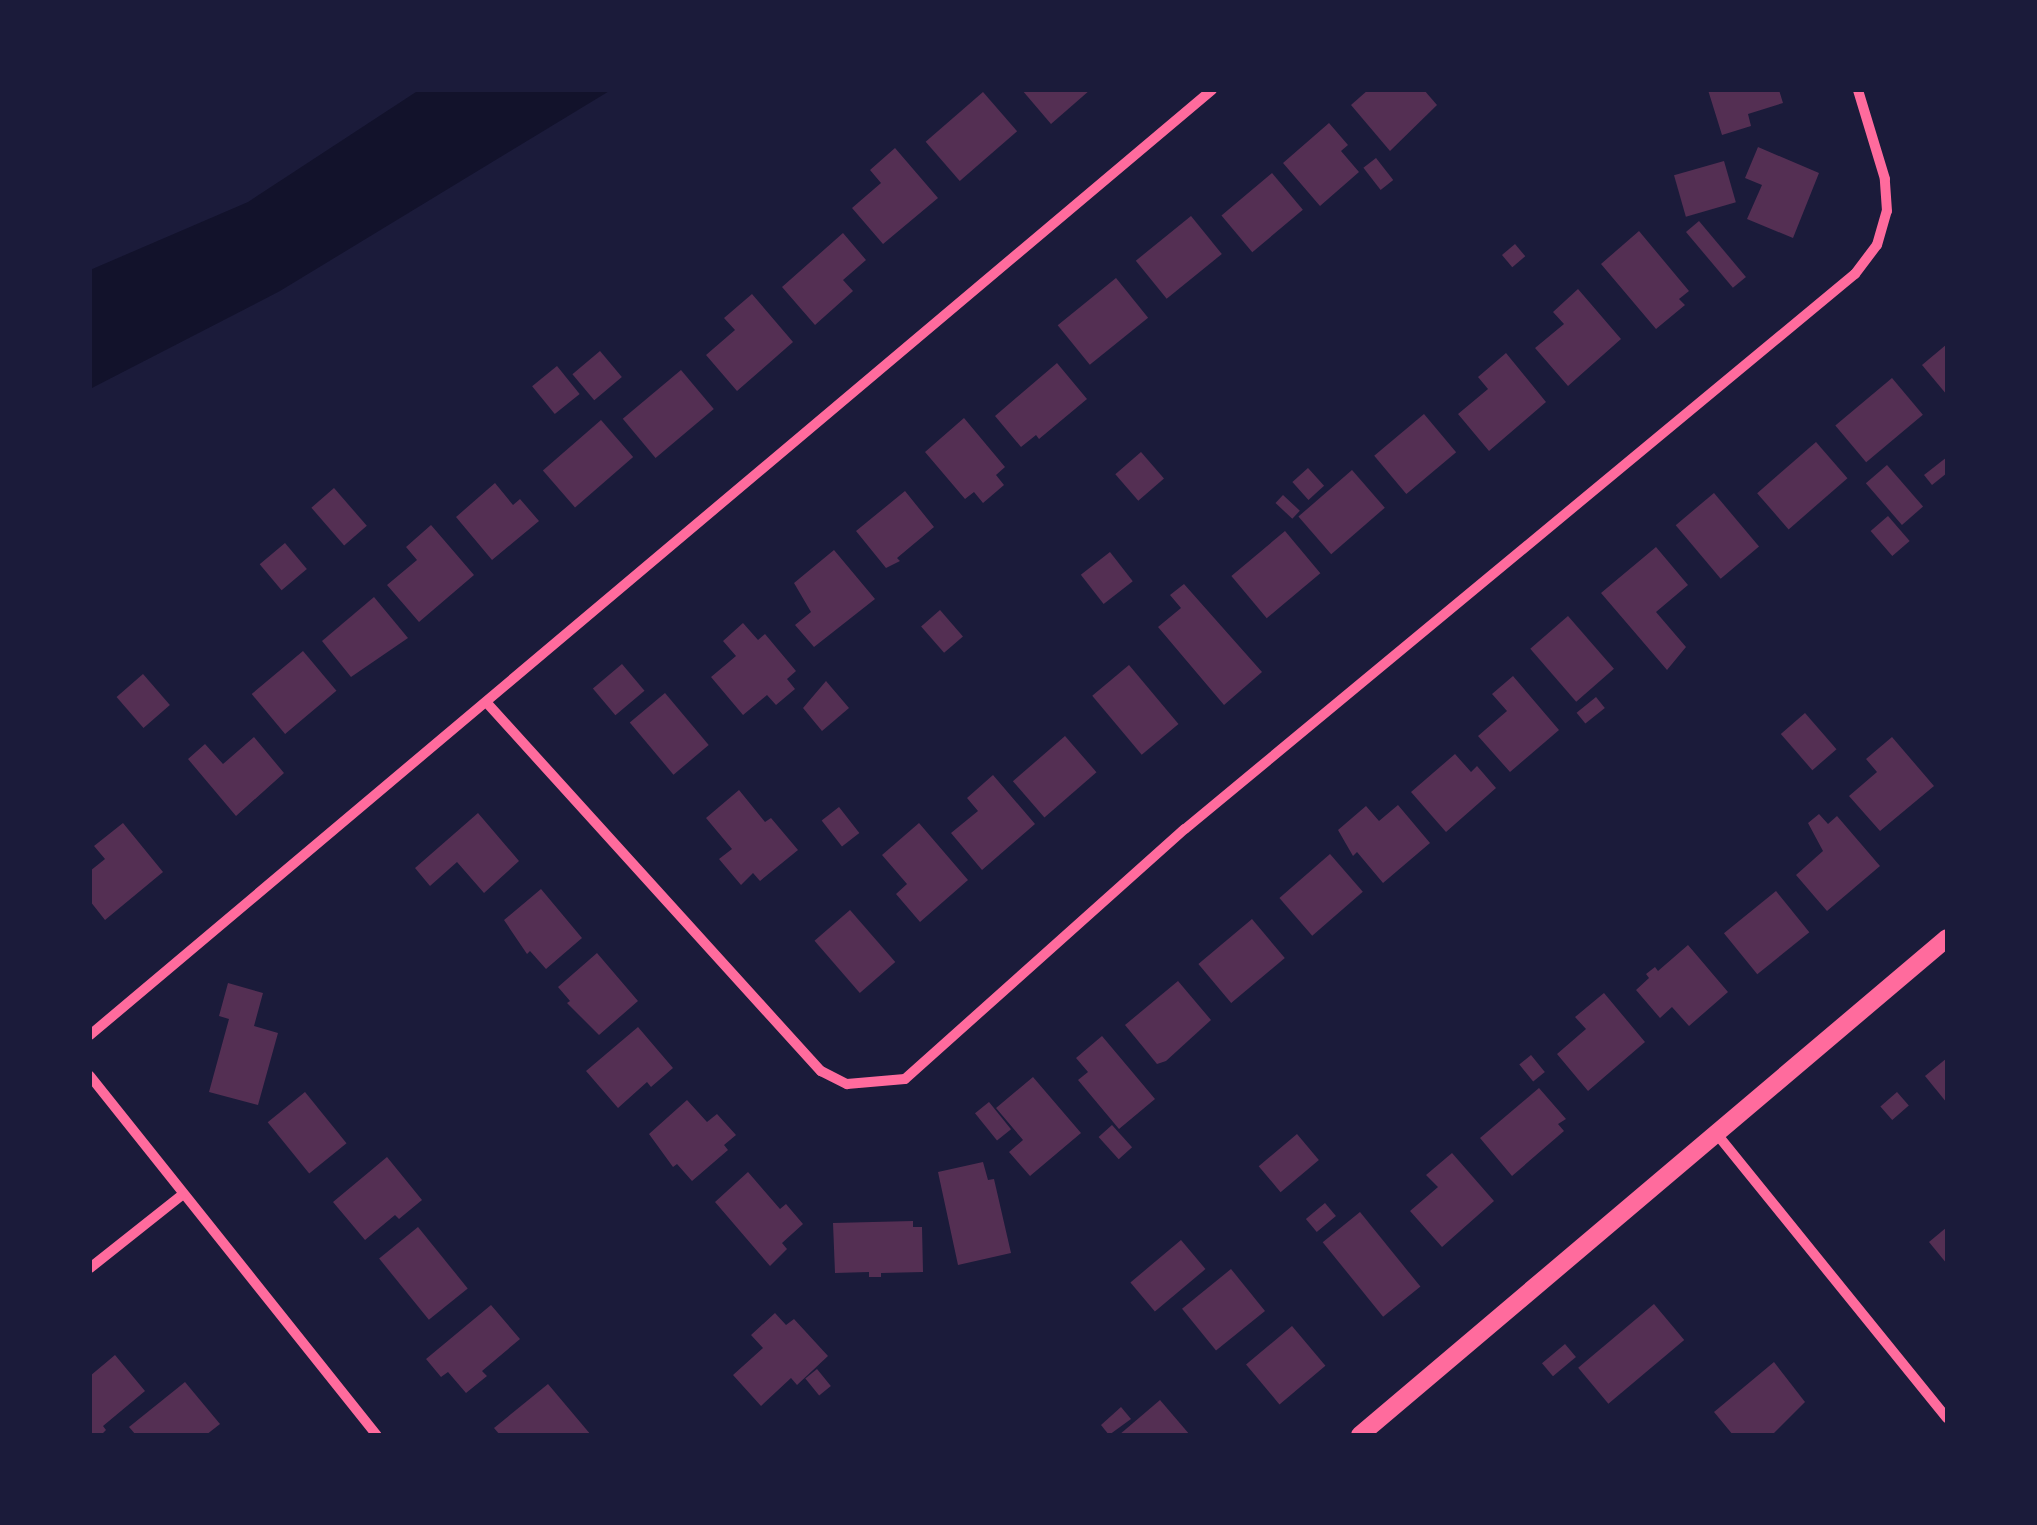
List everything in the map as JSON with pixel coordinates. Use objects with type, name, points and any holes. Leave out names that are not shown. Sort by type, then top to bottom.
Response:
[{"type":"street","points":[[90,1035],[1212,90]]},
{"type":"street","points":[[487,703],[821,1071],[847,1084],[905,1079],[1185,830],[1856,274],[1877,245],[1887,211],[1885,180],[1858,90]]},
{"type":"street","points":[[1360,1435],[1947,938]]},
{"type":"street","points":[[90,1076],[182,1196],[377,1435]]},
{"type":"street","points":[[1716,1134],[1947,1418]]},
{"type":"street","points":[[90,1268],[182,1196]]},
{"type":"shaded area","points":[[419,90],[611,90],[280,291],[90,389],[90,270],[248,202]]},
{"type":"building","points":[[1022,90],[1090,90],[1051,124]]},
{"type":"building","points":[[1368,90],[1424,90],[1437,105],[1390,151],[1351,105]]},
{"type":"building","points":[[1708,90],[1779,90],[1783,103],[1748,114],[1751,126],[1722,135]]},
{"type":"building","points":[[983,92],[1017,131],[960,181],[926,142]]},
{"type":"building","points":[[1329,123],[1348,145],[1341,151],[1359,172],[1320,206],[1283,163]]},
{"type":"building","points":[[1758,147],[1819,173],[1793,238],[1747,219],[1762,185],[1745,178]]},
{"type":"building","points":[[895,148],[938,198],[883,244],[852,208],[881,183],[870,170]]},
{"type":"building","points":[[1376,158],[1393,180],[1381,190],[1363,168]]},
{"type":"building","points":[[1724,161],[1736,202],[1686,217],[1674,175]]},
{"type":"building","points":[[1272,173],[1303,210],[1252,252],[1221,215]]},
{"type":"building","points":[[1191,216],[1222,254],[1167,299],[1136,261]]},
{"type":"building","points":[[1699,221],[1746,277],[1733,288],[1686,232]]},
{"type":"building","points":[[1639,231],[1689,291],[1679,299],[1685,305],[1656,329],[1601,264]]},
{"type":"building","points":[[843,233],[866,260],[843,280],[853,291],[815,325],[782,287]]},
{"type":"building","points":[[1515,244],[1525,256],[1512,267],[1502,255]]},
{"type":"building","points":[[1116,278],[1148,318],[1090,365],[1058,325]]},
{"type":"building","points":[[1578,289],[1621,339],[1568,386],[1535,348],[1564,324],[1553,312]]},
{"type":"building","points":[[752,294],[793,342],[737,391],[706,355],[735,330],[724,318]]},
{"type":"building","points":[[1947,344],[1947,395],[1922,365]]},
{"type":"building","points":[[600,351],[622,377],[594,400],[572,374]]},
{"type":"building","points":[[1506,353],[1546,402],[1489,451],[1458,414],[1488,389],[1478,377]]},
{"type":"building","points":[[1057,363],[1087,399],[1039,439],[1036,435],[1021,447],[995,416]]},
{"type":"building","points":[[557,366],[580,394],[555,414],[532,386]]},
{"type":"building","points":[[681,370],[714,409],[656,458],[623,419]]},
{"type":"building","points":[[1892,378],[1923,415],[1866,462],[1835,426]]},
{"type":"building","points":[[1424,414],[1456,452],[1406,494],[1374,456]]},
{"type":"building","points":[[964,418],[1005,467],[996,475],[1004,485],[983,503],[974,492],[965,499],[925,452]]},
{"type":"building","points":[[601,420],[633,457],[575,507],[543,471]]},
{"type":"building","points":[[1816,442],[1847,478],[1789,529],[1757,493]]},
{"type":"building","points":[[1141,452],[1164,478],[1138,501],[1115,474]]},
{"type":"building","points":[[1947,457],[1947,473],[1932,485],[1924,475]]},
{"type":"building","points":[[1887,465],[1923,507],[1902,525],[1866,483]]},
{"type":"building","points":[[1308,468],[1324,486],[1308,500],[1292,482]]},
{"type":"building","points":[[1352,470],[1385,508],[1331,554],[1298,517]]},
{"type":"building","points":[[495,483],[513,505],[520,499],[539,521],[492,560],[456,517]]},
{"type":"building","points":[[334,488],[367,526],[344,545],[311,508]]},
{"type":"building","points":[[905,491],[934,527],[897,558],[900,561],[886,568],[856,531]]},
{"type":"building","points":[[1714,493],[1759,547],[1721,579],[1676,525]]},
{"type":"building","points":[[1283,495],[1300,511],[1292,519],[1275,503]]},
{"type":"building","points":[[1888,516],[1910,541],[1892,556],[1871,531]]},
{"type":"building","points":[[431,525],[474,575],[419,622],[387,585],[417,560],[406,547]]},
{"type":"building","points":[[1285,531],[1320,573],[1267,618],[1231,576]]},
{"type":"building","points":[[285,543],[307,569],[282,590],[260,564]]},
{"type":"building","points":[[1656,547],[1688,585],[1656,612],[1686,647],[1667,670],[1601,593]]},
{"type":"building","points":[[834,550],[875,599],[814,647],[795,625],[811,612],[794,583]]},
{"type":"building","points":[[1110,552],[1133,581],[1104,604],[1081,575]]},
{"type":"building","points":[[1184,584],[1262,672],[1224,705],[1158,627],[1181,608],[1170,595]]},
{"type":"building","points":[[374,597],[408,638],[351,677],[322,641]]},
{"type":"building","points":[[940,610],[963,636],[944,653],[921,626]]},
{"type":"building","points":[[1568,616],[1614,669],[1576,702],[1530,649]]},
{"type":"building","points":[[743,623],[758,640],[765,634],[796,671],[787,679],[795,689],[776,705],[767,695],[743,715],[711,677],[736,656],[723,641]]},
{"type":"building","points":[[303,651],[336,691],[285,734],[252,694]]},
{"type":"building","points":[[622,664],[644,691],[615,715],[593,688]]},
{"type":"building","points":[[1129,665],[1178,724],[1142,755],[1092,696]]},
{"type":"building","points":[[143,674],[170,705],[143,728],[117,697]]},
{"type":"building","points":[[1513,676],[1559,730],[1510,772],[1478,736],[1507,711],[1492,694]]},
{"type":"building","points":[[826,681],[849,708],[822,731],[803,708]]},
{"type":"building","points":[[665,693],[709,745],[673,775],[630,723]]},
{"type":"building","points":[[1596,697],[1605,708],[1585,724],[1577,713]]},
{"type":"building","points":[[1805,713],[1836,749],[1812,770],[1781,734]]},
{"type":"building","points":[[1065,736],[1096,772],[1044,817],[1013,781]]},
{"type":"building","points":[[254,737],[284,773],[236,816],[188,759],[205,744],[223,764]]},
{"type":"building","points":[[1892,737],[1934,786],[1880,831],[1849,796],[1877,772],[1866,759]]},
{"type":"building","points":[[1455,754],[1471,772],[1477,766],[1496,788],[1446,832],[1411,792]]},
{"type":"building","points":[[993,775],[1035,824],[982,870],[951,833],[978,811],[967,798]]},
{"type":"building","points":[[739,790],[765,822],[771,818],[798,850],[760,881],[753,873],[741,885],[719,859],[732,849],[706,818]]},
{"type":"building","points":[[1398,805],[1430,843],[1383,883],[1357,852],[1353,856],[1338,830],[1366,806],[1379,821]]},
{"type":"building","points":[[839,807],[859,833],[842,847],[822,821]]},
{"type":"building","points":[[478,813],[519,861],[484,893],[457,862],[430,886],[415,868]]},
{"type":"building","points":[[1819,814],[1828,824],[1837,816],[1880,866],[1827,911],[1796,875],[1823,851],[1808,823]]},
{"type":"building","points":[[123,823],[163,872],[105,920],[90,901],[90,871],[105,859],[94,846]]},
{"type":"building","points":[[919,823],[968,880],[920,922],[896,894],[907,884],[882,855]]},
{"type":"building","points":[[1330,854],[1363,892],[1312,936],[1279,898]]},
{"type":"building","points":[[541,889],[582,938],[546,969],[530,951],[527,954],[504,920]]},
{"type":"building","points":[[1776,891],[1809,932],[1757,974],[1724,933]]},
{"type":"building","points":[[850,910],[895,962],[860,993],[815,941]]},
{"type":"building","points":[[1252,919],[1285,958],[1231,1003],[1198,964]]},
{"type":"building","points":[[1688,945],[1728,992],[1689,1026],[1672,1007],[1660,1018],[1636,990],[1649,978],[1646,974],[1655,967],[1658,971]]},
{"type":"building","points":[[597,953],[638,1001],[599,1035],[567,1003],[570,1001],[558,987]]},
{"type":"building","points":[[1178,981],[1211,1020],[1166,1061],[1157,1064],[1125,1025]]},
{"type":"building","points":[[228,983],[263,993],[254,1026],[278,1033],[258,1105],[209,1092],[229,1019],[219,1016]]},
{"type":"building","points":[[1604,993],[1645,1042],[1588,1091],[1557,1054],[1586,1029],[1575,1017]]},
{"type":"building","points":[[638,1027],[673,1068],[651,1087],[647,1082],[618,1108],[586,1071]]},
{"type":"building","points":[[1102,1036],[1155,1099],[1119,1129],[1078,1080],[1088,1072],[1076,1058]]},
{"type":"building","points":[[1531,1055],[1545,1072],[1533,1082],[1519,1064]]},
{"type":"building","points":[[1947,1058],[1947,1103],[1925,1076]]},
{"type":"building","points":[[1033,1077],[1081,1133],[1030,1176],[1009,1152],[1023,1140],[996,1108]]},
{"type":"building","points":[[1539,1088],[1566,1119],[1558,1124],[1564,1131],[1512,1176],[1480,1138]]},
{"type":"building","points":[[305,1092],[347,1143],[309,1173],[268,1122]]},
{"type":"building","points":[[1897,1092],[1909,1106],[1892,1120],[1880,1106]]},
{"type":"building","points":[[687,1100],[707,1122],[717,1114],[736,1135],[724,1145],[728,1150],[692,1181],[677,1164],[673,1167],[649,1134]]},
{"type":"building","points":[[989,1102],[1011,1129],[997,1141],[975,1113]]},
{"type":"building","points":[[1112,1125],[1132,1147],[1119,1159],[1099,1137]]},
{"type":"building","points":[[1297,1134],[1319,1160],[1281,1192],[1259,1166]]},
{"type":"building","points":[[1452,1153],[1494,1201],[1442,1247],[1410,1211],[1438,1187],[1426,1175]]},
{"type":"building","points":[[387,1157],[422,1200],[399,1219],[395,1215],[365,1240],[333,1202]]},
{"type":"building","points":[[983,1162],[988,1180],[994,1179],[1011,1253],[958,1265],[938,1172]]},
{"type":"building","points":[[748,1172],[780,1209],[786,1204],[803,1224],[782,1243],[787,1249],[770,1266],[715,1202]]},
{"type":"building","points":[[1325,1203],[1336,1216],[1317,1232],[1306,1219]]},
{"type":"building","points":[[1360,1212],[1420,1287],[1383,1317],[1323,1242]]},
{"type":"building","points":[[913,1221],[913,1227],[922,1227],[923,1272],[881,1273],[881,1277],[869,1277],[869,1272],[835,1273],[833,1223]]},
{"type":"building","points":[[418,1227],[468,1288],[429,1320],[379,1258]]},
{"type":"building","points":[[1947,1227],[1947,1264],[1929,1242]]},
{"type":"building","points":[[1181,1240],[1205,1269],[1155,1312],[1130,1282]]},
{"type":"building","points":[[1231,1269],[1265,1311],[1216,1351],[1182,1309]]},
{"type":"building","points":[[1654,1304],[1684,1340],[1608,1404],[1578,1368]]},
{"type":"building","points":[[491,1305],[520,1339],[482,1371],[487,1376],[466,1393],[448,1372],[441,1377],[426,1359]]},
{"type":"building","points":[[775,1313],[786,1325],[794,1319],[828,1356],[797,1385],[791,1378],[761,1406],[733,1375],[763,1348],[751,1335]]},
{"type":"building","points":[[1292,1326],[1325,1366],[1279,1404],[1246,1365]]},
{"type":"building","points":[[1565,1344],[1576,1357],[1553,1376],[1542,1363]]},
{"type":"building","points":[[115,1355],[145,1391],[103,1426],[106,1430],[101,1435],[90,1435],[90,1376]]},
{"type":"building","points":[[1774,1362],[1805,1402],[1772,1435],[1733,1435],[1714,1412]]},
{"type":"building","points":[[817,1369],[831,1386],[819,1396],[805,1378]]},
{"type":"building","points":[[185,1382],[220,1424],[206,1435],[136,1435],[129,1427]]},
{"type":"building","points":[[548,1384],[591,1435],[500,1435],[494,1428]]},
{"type":"building","points":[[1160,1400],[1190,1435],[1119,1435]]},
{"type":"building","points":[[1121,1407],[1131,1419],[1109,1435],[1101,1425]]}]
